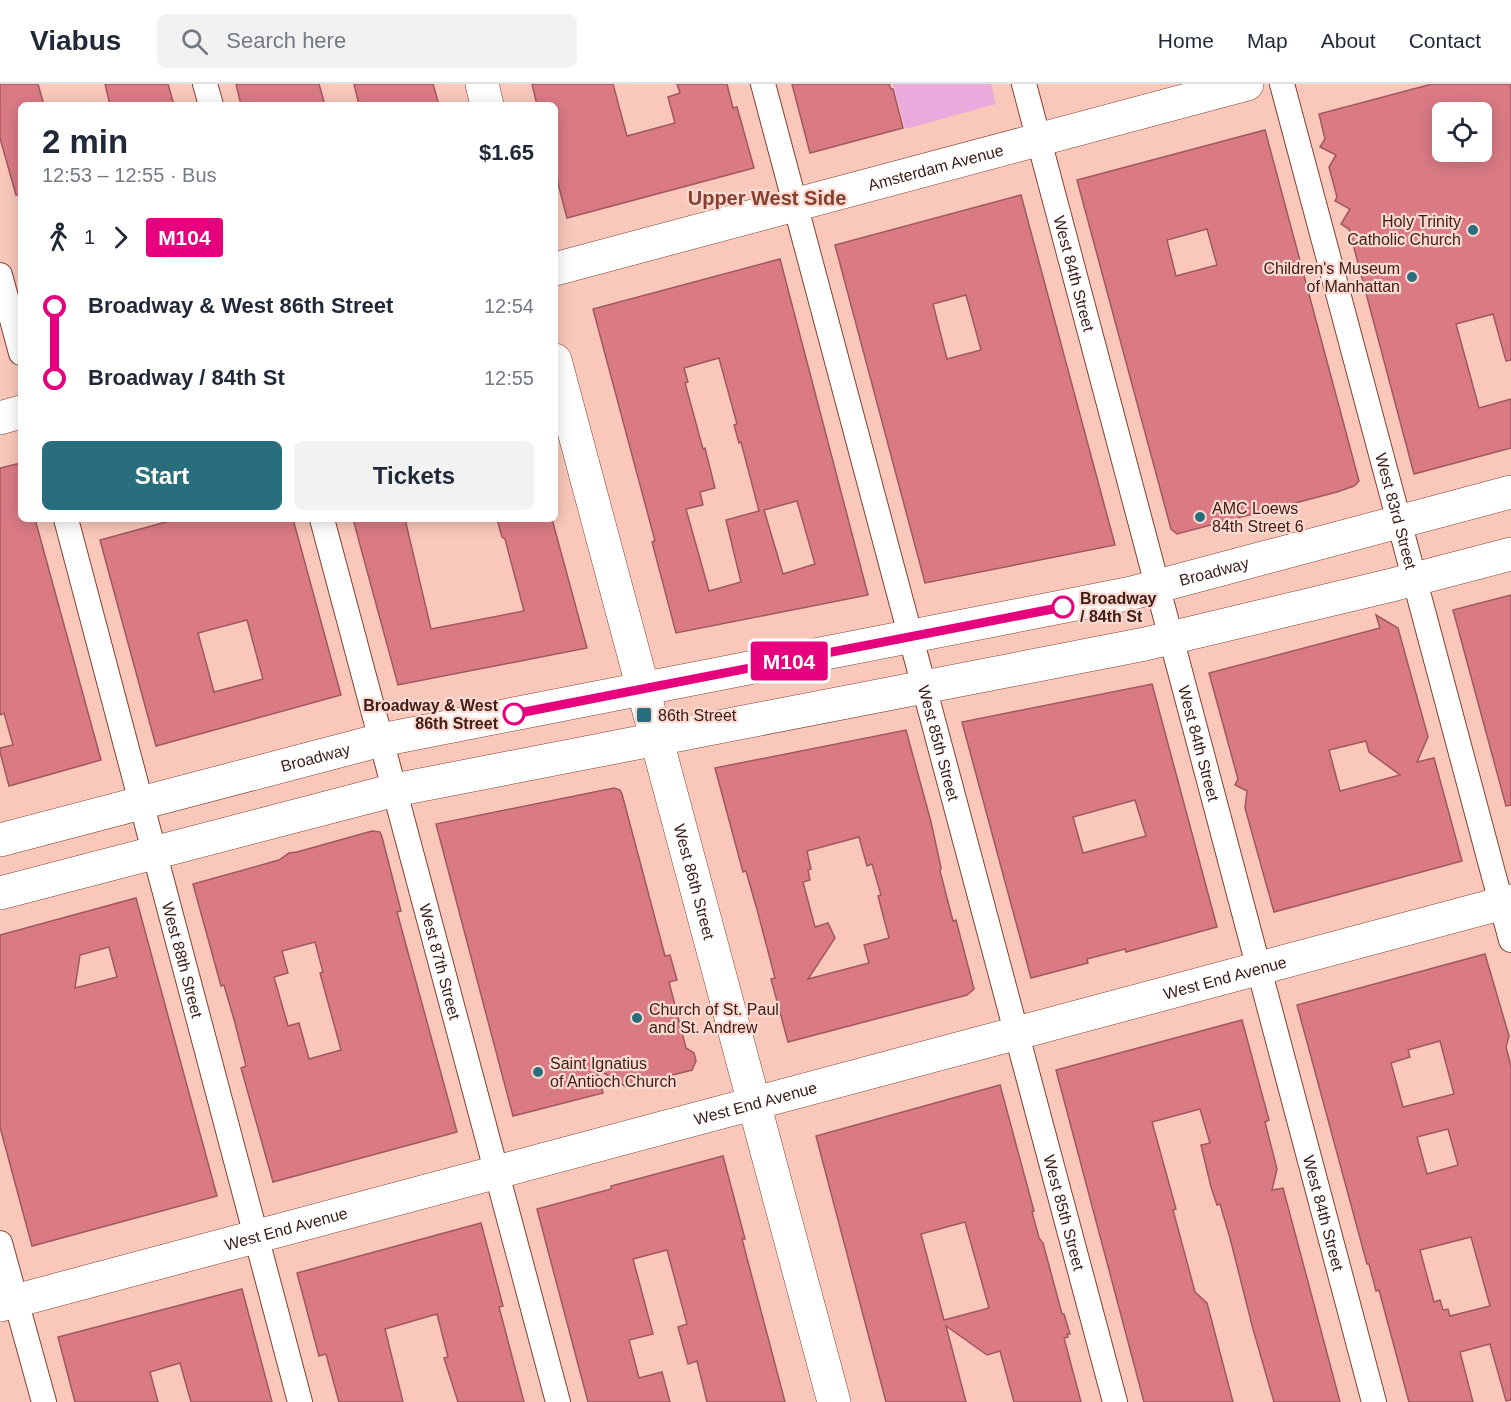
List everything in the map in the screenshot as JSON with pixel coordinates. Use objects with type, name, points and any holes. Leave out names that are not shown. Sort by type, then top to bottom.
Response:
[{"type":"main road","points":[[482,84],[486,102]]},
{"type":"main road","name":"Amsterdam Avenue","points":[[558,268],[1247,84]]},
{"type":"main road","name":"West 86th Street","points":[[558,371],[834,1402]]},
{"type":"main road","points":[[0,418],[18,413]]},
{"type":"main road","name":"Broadway","points":[[0,840],[381,740],[910,638],[1158,587],[1511,492]]},
{"type":"main road","points":[[0,893],[394,790],[1172,639],[1415,580],[1511,554]]},
{"type":"main road","name":"West End Avenue","points":[[8,1303],[1506,903]]},
{"type":"street","points":[[205,84],[210,102]]},
{"type":"street","name":"West 85th Street","points":[[763,84],[1115,1402]]},
{"type":"street","name":"West 84th Street","points":[[1024,84],[1374,1402]]},
{"type":"street","name":"West 83rd Street","points":[[1282,84],[1399,522],[1506,903],[1511,940]]},
{"type":"street","points":[[0,275],[18,342]]},
{"type":"street","name":"West 88th Street","points":[[67,522],[300,1402]]},
{"type":"street","name":"West 87th Street","points":[[323,522],[558,1402]]},
{"type":"street","points":[[0,1243],[8,1303],[44,1402]]},
{"type":"shaded area","points":[[893,84],[991,84],[996,104],[905,129]]},
{"type":"building","points":[[0,84],[38,84],[43,102],[18,102],[18,195],[16,195],[0,138]]},
{"type":"building","points":[[105,84],[168,84],[173,102],[109,102]]},
{"type":"building","points":[[236,84],[319,84],[324,102],[240,102]]},
{"type":"building","points":[[354,84],[433,84],[438,102],[358,102]]},
{"type":"building","points":[[532,84],[613,84],[627,136],[675,123],[668,97],[680,93],[677,84],[727,84],[733,108],[737,107],[754,168],[567,218],[558,184],[558,102],[536,102]]},
{"type":"building","points":[[792,84],[889,84],[893,89],[903,128],[810,153]]},
{"type":"building","points":[[1432,84],[1511,84],[1511,360],[1506,361],[1493,314],[1456,324],[1479,408],[1511,399],[1511,448],[1414,474],[1349,229],[1341,224],[1350,209],[1335,201],[1337,197],[1329,167],[1336,155],[1320,147],[1325,139],[1319,114]]},
{"type":"building","points":[[1265,130],[1359,481],[1354,486],[1177,534],[1171,529],[1077,180]],"holes":[[[1207,229],[1217,265],[1176,276],[1167,240]]]},
{"type":"building","points":[[1021,195],[1115,545],[925,583],[835,245]],"holes":[[[966,295],[981,350],[947,359],[933,304]]]},
{"type":"building","points":[[780,259],[868,595],[676,633],[652,542],[655,541],[593,309]],"holes":[[[719,358],[737,424],[734,425],[739,443],[741,442],[759,511],[726,520],[741,582],[709,591],[686,509],[703,505],[700,492],[715,488],[685,383],[688,382],[684,368]],[[797,501],[815,564],[783,574],[764,510]]]},
{"type":"building","points":[[18,464],[18,522],[36,522],[101,760],[9,786],[0,752],[0,748],[13,745],[4,713],[0,715],[0,468]]},
{"type":"building","points":[[166,522],[294,522],[341,695],[156,746],[100,540]],"holes":[[[247,620],[263,679],[214,692],[198,633]]]},
{"type":"building","points":[[354,522],[406,522],[431,629],[524,611],[505,539],[502,537],[498,522],[553,522],[587,648],[398,685]]},
{"type":"building","points":[[1511,595],[1511,805],[1506,806],[1453,610]]},
{"type":"building","points":[[1376,615],[1398,628],[1428,737],[1417,762],[1434,758],[1462,861],[1274,912],[1245,808],[1247,791],[1235,785],[1238,779],[1209,673],[1380,628]],"holes":[[[1366,741],[1369,752],[1400,775],[1340,791],[1329,750]]]},
{"type":"building","points":[[1152,684],[1217,927],[1126,952],[1125,949],[1087,959],[1088,963],[1031,978],[962,722]],"holes":[[[1135,800],[1146,836],[1083,853],[1073,817]]]},
{"type":"building","points":[[906,730],[931,822],[940,871],[953,921],[956,920],[974,989],[967,995],[788,1042],[771,979],[775,978],[758,913],[746,871],[743,872],[715,768]],"holes":[[[859,837],[867,866],[872,864],[881,895],[878,896],[889,938],[864,945],[869,963],[808,979],[835,938],[828,923],[815,927],[803,882],[810,880],[808,870],[811,869],[807,851]]]},
{"type":"building","points":[[614,788],[620,790],[622,794],[665,956],[670,955],[677,980],[669,982],[686,1048],[694,1053],[696,1061],[692,1070],[626,1087],[596,1068],[603,1093],[513,1116],[436,824]]},
{"type":"building","points":[[372,831],[380,832],[401,911],[397,912],[457,1132],[273,1182],[241,1068],[246,1066],[235,1023],[224,985],[221,986],[193,884],[279,860],[289,853]],"holes":[[[315,942],[323,972],[320,973],[341,1050],[309,1059],[299,1023],[288,1026],[274,977],[288,973],[282,951]]]},
{"type":"building","points":[[136,898],[217,1196],[32,1246],[0,1127],[0,935]],"holes":[[[109,947],[117,977],[75,988],[80,955]]]},
{"type":"building","points":[[1485,954],[1509,1036],[1506,1047],[1511,1066],[1511,1400],[1506,1401],[1490,1344],[1460,1352],[1473,1402],[1409,1402],[1379,1290],[1376,1291],[1369,1264],[1367,1264],[1297,1005]],"holes":[[[1440,1041],[1454,1094],[1403,1107],[1391,1063],[1410,1057],[1408,1050]],[[1448,1129],[1458,1165],[1427,1174],[1417,1137]],[[1471,1237],[1490,1306],[1450,1316],[1448,1309],[1443,1310],[1440,1300],[1434,1302],[1420,1250]]]},
{"type":"building","points":[[1242,1020],[1269,1120],[1265,1122],[1277,1169],[1272,1190],[1283,1188],[1340,1402],[1274,1402],[1230,1238],[1220,1204],[1217,1205],[1211,1187],[1201,1145],[1210,1143],[1200,1109],[1152,1122],[1176,1209],[1173,1210],[1195,1292],[1207,1303],[1233,1402],[1144,1402],[1056,1070]]},
{"type":"building","points":[[1000,1085],[1034,1211],[1032,1212],[1039,1238],[1043,1243],[1062,1314],[1064,1314],[1070,1334],[1064,1338],[1081,1402],[1014,1402],[1000,1351],[987,1355],[946,1326],[966,1402],[886,1402],[816,1136]],"holes":[[[965,1222],[989,1308],[944,1320],[921,1234]]]},
{"type":"building","points":[[723,1156],[745,1239],[742,1239],[785,1402],[707,1402],[697,1361],[688,1364],[678,1327],[687,1324],[667,1250],[633,1259],[653,1334],[629,1340],[639,1378],[662,1372],[670,1402],[588,1402],[537,1209],[611,1189],[611,1186]]},
{"type":"building","points":[[481,1223],[503,1306],[499,1307],[524,1402],[458,1402],[444,1358],[448,1357],[437,1314],[385,1329],[403,1402],[339,1402],[326,1354],[319,1356],[297,1273]]},
{"type":"building","points":[[242,1289],[272,1402],[191,1402],[180,1363],[150,1372],[158,1402],[75,1402],[58,1337]]},
{"type":"bus line","name":"M104","points":[[514,714],[1063,607]]},
{"type":"place","name":"Holy Trinity Catholic Church","points":[[1473,230]]},
{"type":"place","name":"Children's Museum of Manhattan","points":[[1412,277]]},
{"type":"place","name":"AMC Loews 84th Street 6","points":[[1200,517]]},
{"type":"place","name":"Broadway / 84th St","points":[[1063,607]]},
{"type":"place","name":"Broadway & West 86th Street","points":[[514,714]]},
{"type":"place","name":"86th Street","points":[[644,715]]},
{"type":"place","name":"Church of St. Paul and St. Andrew","points":[[637,1018]]},
{"type":"place","name":"Saint Ignatius of Antioch Church","points":[[538,1072]]},
{"type":"district","name":"Upper West Side","points":[[767,198]]}]
